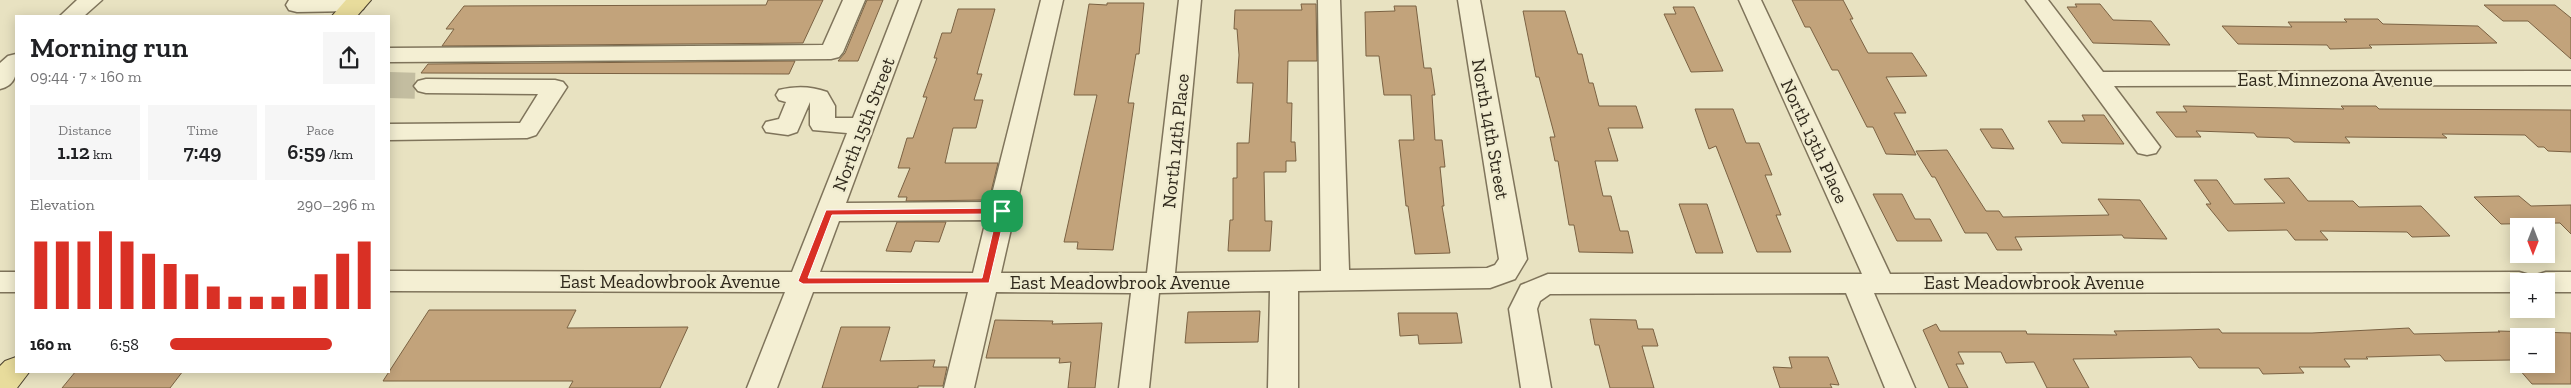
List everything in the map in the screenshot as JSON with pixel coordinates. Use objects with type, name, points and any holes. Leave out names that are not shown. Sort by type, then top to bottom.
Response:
[{"type":"main road","points":[[0,386],[15,370]]},
{"type":"street","points":[[72,15],[91,0]]},
{"type":"street","points":[[390,54],[831,52],[854,0]]},
{"type":"street","name":"North 15th Street","points":[[762,388],[910,0]]},
{"type":"street","points":[[959,388],[1052,0]]},
{"type":"street","name":"North 14th Place","points":[[1134,388],[1153,283],[1190,0]]},
{"type":"street","points":[[1329,0],[1335,281]]},
{"type":"street","name":"North 14th Street","points":[[1470,0],[1513,259]]},
{"type":"street","name":"North 13th Place","points":[[1750,0],[1867,282],[1900,388]]},
{"type":"street","points":[[2037,0],[2098,79],[2147,147]]},
{"type":"street","points":[[297,5],[353,7]]},
{"type":"street","points":[[0,82],[5,71],[15,62]]},
{"type":"street","name":"East Minnezona Avenue","points":[[2098,79],[2571,78]]},
{"type":"street","points":[[390,132],[527,130],[555,87],[426,86]]},
{"type":"street","points":[[775,126],[788,126],[794,95],[813,95],[822,99],[826,106],[822,126],[862,126]]},
{"type":"street","points":[[829,212],[1002,211]]},
{"type":"street","name":"East Meadowbrook Avenue","points":[[390,281],[986,281],[1153,283],[1490,278],[1506,272],[1513,259]]},
{"type":"street","points":[[0,282],[15,282]]},
{"type":"street","points":[[1283,388],[1284,282]]},
{"type":"street","name":"East Meadowbrook Avenue","points":[[1536,388],[1523,309],[1526,298],[1534,288],[1548,284],[2510,282]]},
{"type":"street","points":[[2555,282],[2571,282]]},
{"type":"building","points":[[768,0],[823,0],[803,43],[442,46],[454,29],[446,29],[464,6],[766,5]]},
{"type":"building","points":[[867,0],[883,0],[858,61],[838,61],[845,53]]},
{"type":"building","points":[[1792,0],[1843,0],[1853,19],[1850,19],[1868,53],[1912,53],[1927,76],[1886,77],[1906,113],[1894,113],[1916,155],[1886,154],[1873,127],[1867,127],[1838,70],[1832,70],[1810,27],[1805,27]]},
{"type":"building","points":[[1107,3],[1144,3],[1139,54],[1136,54],[1128,103],[1134,103],[1113,250],[1077,249],[1078,242],[1064,242],[1097,95],[1074,95],[1089,4],[1107,5]]},
{"type":"building","points":[[1301,4],[1316,4],[1317,61],[1288,61],[1287,103],[1292,103],[1291,142],[1295,142],[1296,161],[1286,161],[1286,172],[1264,172],[1265,221],[1272,221],[1270,251],[1228,251],[1230,220],[1233,220],[1233,178],[1237,178],[1237,143],[1249,143],[1253,83],[1237,83],[1239,55],[1237,29],[1234,29],[1235,10],[1302,10]]},
{"type":"building","points":[[2075,4],[2100,4],[2113,20],[2151,21],[2170,45],[2093,43],[2067,7],[2077,7]]},
{"type":"building","points":[[2484,5],[2555,5],[2571,18],[2571,59],[2528,21],[2503,21]]},
{"type":"building","points":[[1394,6],[1416,6],[1424,68],[1431,68],[1435,95],[1432,95],[1435,140],[1442,140],[1445,167],[1440,167],[1444,206],[1442,206],[1450,253],[1415,254],[1408,206],[1406,206],[1399,140],[1414,140],[1411,95],[1384,95],[1379,56],[1366,56],[1365,12],[1395,11]]},
{"type":"building","points":[[1673,7],[1694,7],[1723,71],[1691,72],[1664,14],[1676,14]]},
{"type":"building","points":[[958,9],[995,9],[977,74],[982,74],[974,100],[983,100],[976,128],[953,128],[945,163],[998,163],[989,200],[906,201],[907,197],[898,197],[910,168],[898,168],[907,138],[913,138],[927,97],[923,97],[937,58],[934,58],[942,33],[951,33]]},
{"type":"building","points":[[1523,11],[1565,11],[1578,54],[1582,54],[1589,83],[1593,83],[1599,106],[1636,106],[1643,128],[1608,128],[1618,161],[1595,161],[1603,196],[1611,196],[1620,231],[1628,231],[1633,253],[1579,252],[1574,225],[1569,225],[1558,161],[1555,161],[1550,137],[1555,137],[1539,77],[1536,77]]},
{"type":"building","points":[[2344,19],[2378,19],[2383,24],[2478,26],[2497,43],[2369,45],[2372,48],[2330,49],[2327,45],[2238,44],[2222,26],[2292,27],[2288,22],[2347,22]]},
{"type":"building","points":[[795,61],[789,74],[421,73],[428,64]]},
{"type":"building","points":[[2183,106],[2344,109],[2341,106],[2376,106],[2379,109],[2571,110],[2571,152],[2548,151],[2544,147],[2538,147],[2525,135],[2442,134],[2447,138],[2345,137],[2350,143],[2294,142],[2289,138],[2257,137],[2254,133],[2196,131],[2201,137],[2176,137],[2156,112],[2187,112]]},
{"type":"building","points":[[1695,109],[1733,109],[1746,143],[1759,143],[1772,175],[1765,175],[1781,215],[1776,215],[1791,252],[1757,252],[1716,146],[1709,149]]},
{"type":"building","points":[[2082,115],[2104,115],[2124,144],[2062,143],[2048,121],[2085,121]]},
{"type":"building","points":[[1980,129],[2002,129],[2014,149],[1992,148]]},
{"type":"building","points":[[1947,150],[1986,211],[1999,211],[2003,217],[2109,215],[2098,199],[2140,200],[2167,239],[2124,238],[2122,235],[2015,237],[2022,250],[1997,250],[1987,233],[1965,233],[1935,177],[1932,177],[1916,151]]},
{"type":"building","points":[[2289,178],[2308,201],[2353,201],[2359,207],[2421,206],[2450,236],[2412,237],[2407,232],[2320,231],[2328,240],[2295,240],[2287,230],[2228,231],[2206,204],[2211,204],[2194,180],[2217,180],[2234,204],[2285,203],[2264,179]]},
{"type":"building","points":[[1873,194],[1902,194],[1915,219],[1930,219],[1942,241],[1897,241]]},
{"type":"building","points":[[2519,196],[2531,206],[2571,205],[2571,234],[2560,223],[2555,223],[2555,218],[2510,218],[2510,224],[2501,224],[2474,197]]},
{"type":"building","points":[[1679,204],[1707,204],[1723,253],[1696,253]]},
{"type":"building","points":[[897,222],[946,222],[939,242],[915,241],[911,252],[886,251]]},
{"type":"building","points":[[429,310],[576,310],[567,328],[688,327],[660,388],[569,388],[573,381],[383,381],[390,373]]},
{"type":"building","points":[[1260,311],[1258,342],[1185,343],[1188,312]]},
{"type":"building","points":[[1398,313],[1457,313],[1462,343],[1419,344],[1418,335],[1400,336]]},
{"type":"building","points":[[1590,319],[1636,320],[1638,329],[1653,329],[1658,346],[1642,346],[1654,388],[1610,388],[1599,345],[1595,345]]},
{"type":"building","points":[[995,320],[1053,321],[1052,324],[1102,323],[1095,388],[1068,388],[1071,362],[1059,363],[1060,358],[986,358]]},
{"type":"building","points":[[1936,324],[1940,331],[2026,331],[2027,334],[2117,335],[2114,331],[2219,329],[2222,333],[2312,333],[2409,328],[2414,334],[2510,331],[2510,360],[2445,361],[2440,355],[2366,357],[2368,359],[2344,359],[2350,367],[2299,367],[2304,373],[2263,374],[2259,368],[2199,368],[2191,357],[2073,359],[2089,388],[2047,388],[2034,362],[2006,363],[2001,352],[1958,352],[1964,364],[1956,364],[1968,388],[1949,388],[1923,330]]},
{"type":"building","points":[[841,327],[890,327],[880,361],[935,360],[933,367],[947,367],[943,386],[918,386],[918,388],[822,388]]},
{"type":"building","points":[[2555,333],[2571,333],[2571,384],[2532,384],[2522,373],[2555,373]]},
{"type":"building","points":[[1789,357],[1828,357],[1839,385],[1830,384],[1832,388],[1780,388],[1773,367],[1792,368]]},
{"type":"building","points":[[74,373],[181,373],[170,388],[62,388]]},
{"type":"tunnel","points":[[390,85],[426,86]]},
{"type":"route","points":[[1002,211],[986,281],[803,281],[829,212],[1002,211]]}]
